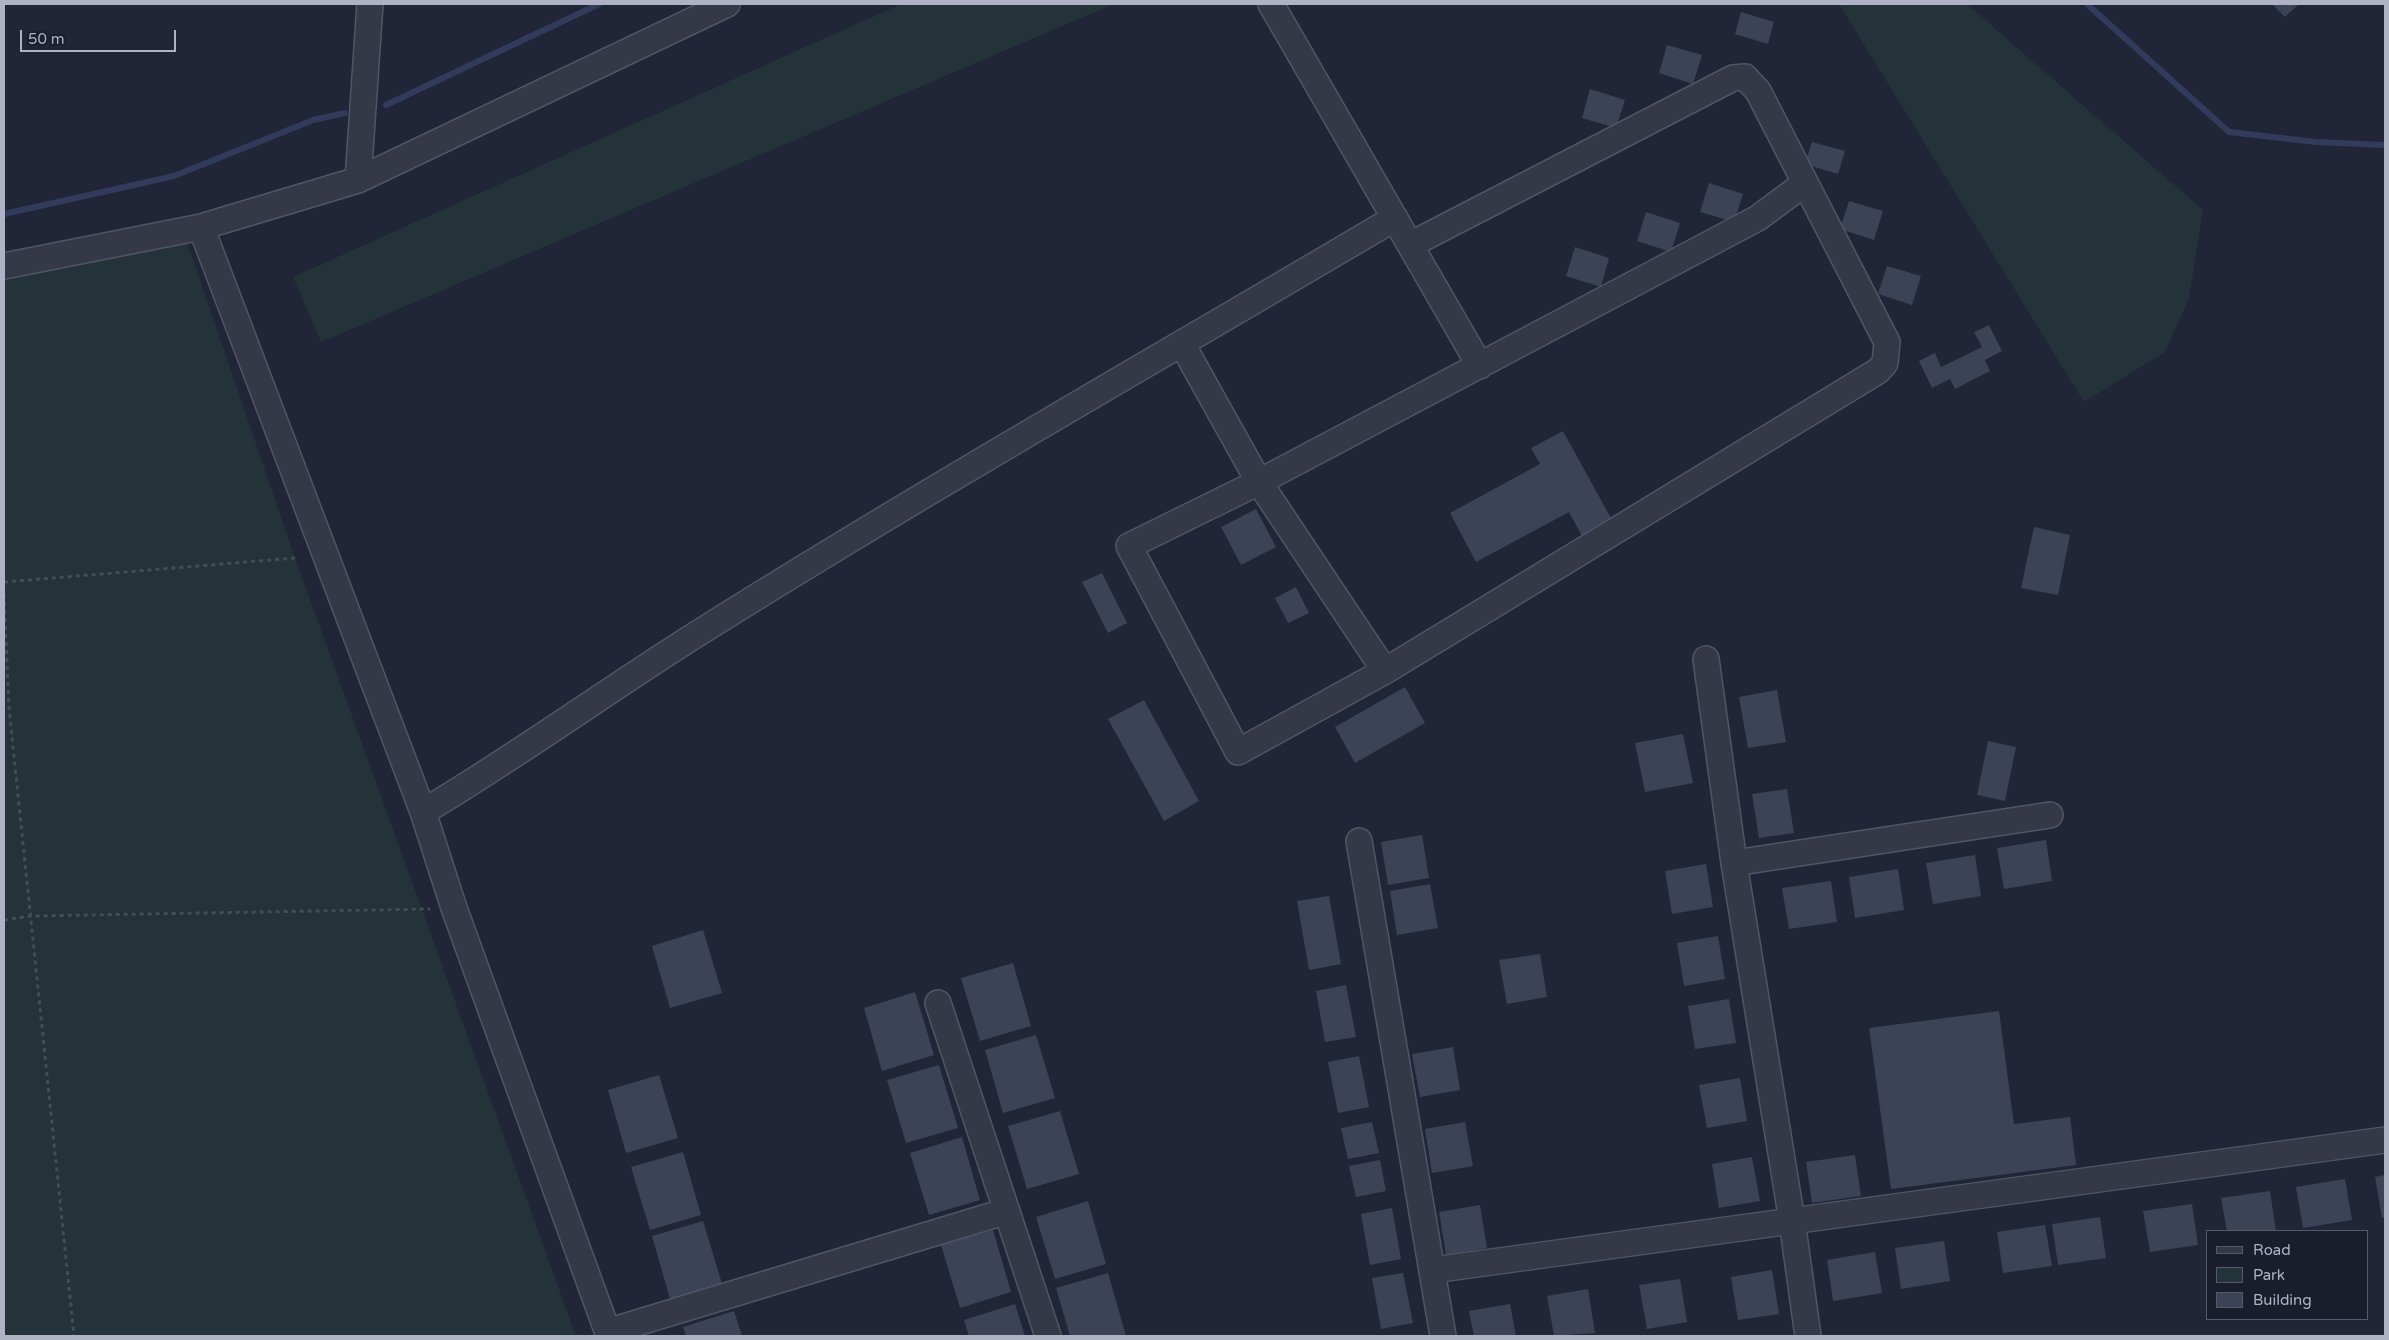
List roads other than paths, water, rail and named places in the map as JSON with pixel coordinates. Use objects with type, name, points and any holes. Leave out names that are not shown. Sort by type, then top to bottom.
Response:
[{"type":"street","points":[[358,180],[370,4]]},
{"type":"street","points":[[4,266],[201,227],[358,180],[727,4]]},
{"type":"street","points":[[1271,4],[1480,366]]},
{"type":"street","points":[[1410,245],[1733,78],[1745,77],[1758,91],[1887,342],[1885,363],[1878,371],[1385,670],[1238,752],[1129,546],[1259,482],[1758,218],[1805,183]]},
{"type":"street","points":[[423,812],[508,759],[696,635],[1395,218]]},
{"type":"street","points":[[201,227],[423,812],[454,908],[608,1334],[1007,1212]]},
{"type":"street","points":[[1182,344],[1259,482],[1385,670]]},
{"type":"street","points":[[1706,659],[1734,863],[1792,1221],[1808,1336]]},
{"type":"street","points":[[1734,863],[2050,816]]},
{"type":"street","points":[[1359,841],[1433,1270],[1442,1336]]},
{"type":"street","points":[[938,1003],[1048,1336]]},
{"type":"street","points":[[1433,1270],[2385,1140]]},
{"type":"waterway","points":[[386,105],[599,4]]},
{"type":"waterway","points":[[2087,4],[2229,132],[2316,142],[2385,145]]},
{"type":"waterway","points":[[4,214],[174,176],[313,120],[345,113]]}]
